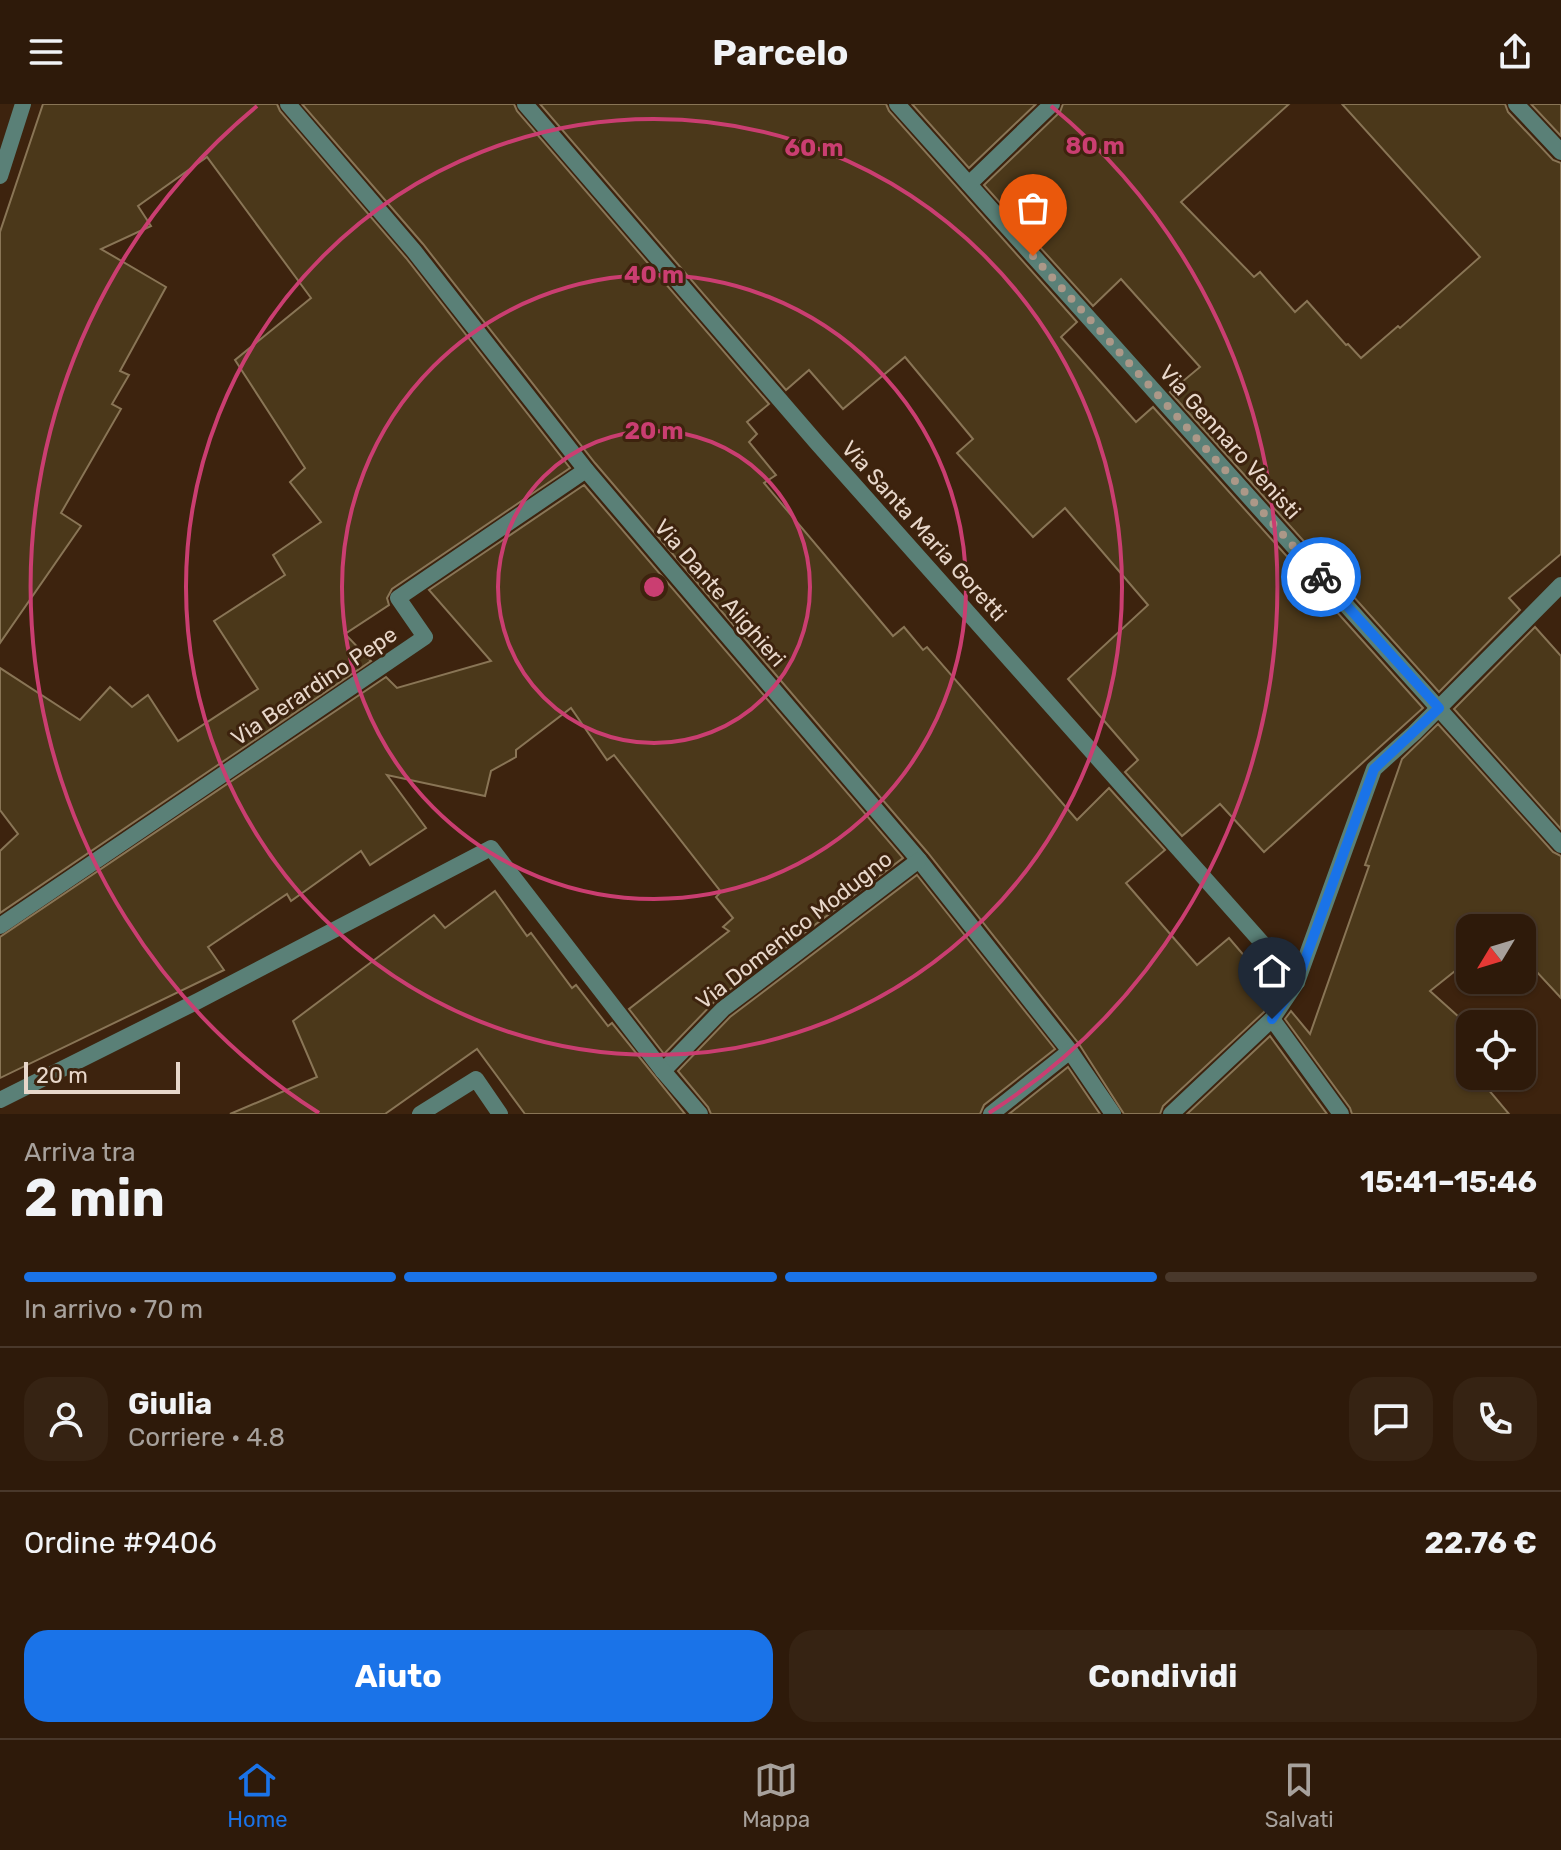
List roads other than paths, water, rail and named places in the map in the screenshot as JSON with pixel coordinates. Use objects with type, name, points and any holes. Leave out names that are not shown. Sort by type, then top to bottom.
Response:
[{"type":"street","points":[[0,176],[23,104]]},
{"type":"street","name":"Via Dante Alighieri","points":[[288,104],[414,251],[586,470],[919,860],[1070,1051],[1113,1114]]},
{"type":"street","name":"Via Santa Maria Goretti","points":[[525,104],[817,443],[1297,982]]},
{"type":"street","name":"Via Gennaro Venisti","points":[[897,104],[1561,845]]},
{"type":"street","points":[[969,184],[1052,104]]},
{"type":"street","points":[[1516,104],[1561,152]]},
{"type":"street","name":"Via Berardino Pepe","points":[[0,926],[425,637],[398,598],[586,470]]},
{"type":"street","points":[[1171,1114],[1272,1019],[1297,982],[1374,769],[1561,585]]},
{"type":"street","points":[[0,1100],[491,848],[663,1071],[700,1114]]},
{"type":"street","name":"Via Domenico Modugno","points":[[663,1071],[723,1009],[919,860]]},
{"type":"street","points":[[1272,1019],[1341,1114]]},
{"type":"street","points":[[991,1114],[1070,1051]]},
{"type":"street","points":[[420,1114],[476,1079],[500,1114]]}]
